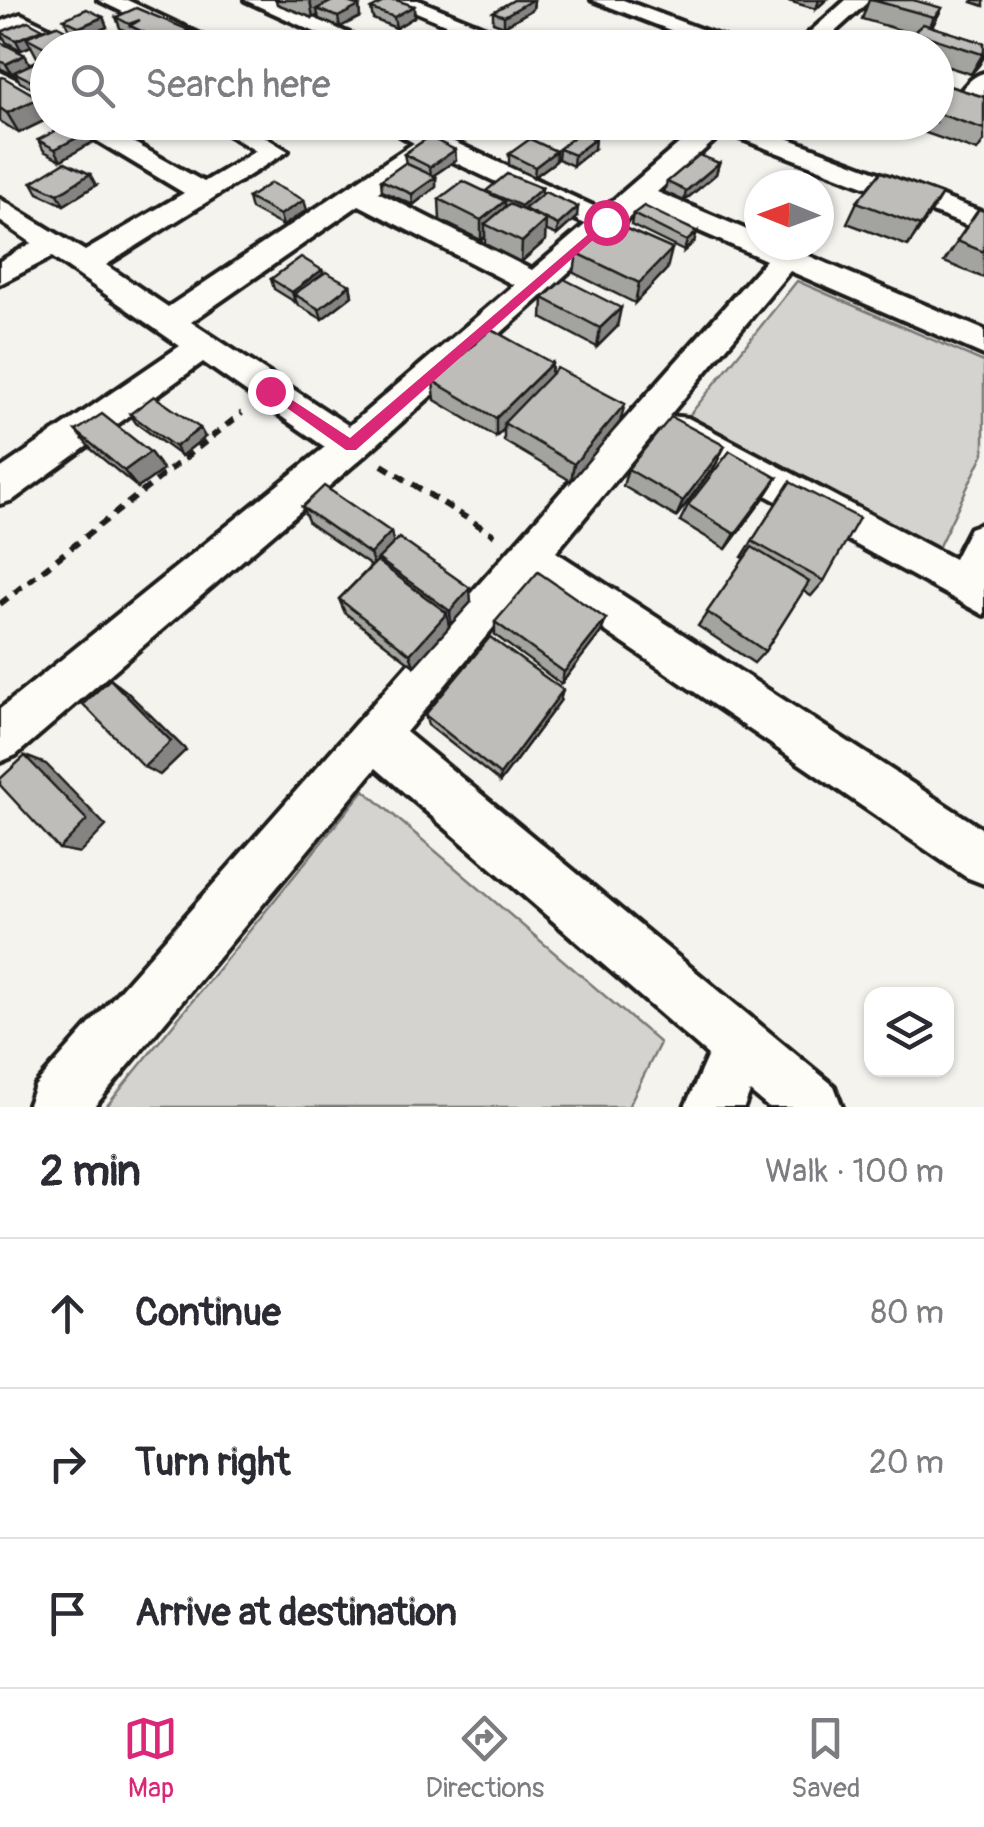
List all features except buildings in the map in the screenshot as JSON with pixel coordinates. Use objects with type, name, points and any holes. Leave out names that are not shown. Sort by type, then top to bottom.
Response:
[{"type":"street","points":[[109,0],[177,30]]},
{"type":"street","points":[[256,0],[327,30]]},
{"type":"street","points":[[399,0],[476,29]]},
{"type":"street","points":[[443,17],[474,0]]},
{"type":"street","points":[[604,0],[673,16],[702,30]]},
{"type":"street","points":[[824,30],[859,0]]},
{"type":"street","points":[[0,30],[21,21],[38,30]]},
{"type":"street","points":[[0,79],[30,96]]},
{"type":"street","points":[[974,106],[984,80]]},
{"type":"street","points":[[110,140],[204,193]]},
{"type":"street","points":[[84,265],[274,150],[255,140]]},
{"type":"street","points":[[429,140],[606,222]]},
{"type":"street","points":[[168,322],[436,140]]},
{"type":"street","points":[[0,739],[351,446],[700,140]]},
{"type":"street","points":[[768,140],[984,223]]},
{"type":"street","points":[[358,193],[536,284]]},
{"type":"street","points":[[638,194],[744,240]]},
{"type":"street","points":[[0,208],[351,446]]},
{"type":"street","points":[[0,274],[52,244]]},
{"type":"street","points":[[56,1107],[783,260]]},
{"type":"street","points":[[790,260],[984,343]]},
{"type":"street","points":[[0,489],[203,346]]},
{"type":"street","points":[[650,414],[973,590],[984,540]]},
{"type":"street","points":[[528,556],[984,859]]},
{"type":"street","points":[[376,737],[813,1107]]},
{"type":"street","points":[[714,1107],[741,1047]]},
{"type":"path","points":[[0,604],[270,391]]},
{"type":"path","points":[[351,446],[528,556]]},
{"type":"shaded area","points":[[797,281],[984,362],[984,453],[938,548],[688,417]]},
{"type":"shaded area","points":[[364,790],[660,1043],[628,1107],[106,1107]]},
{"type":"route","points":[[270,391],[351,446],[606,222]]}]
